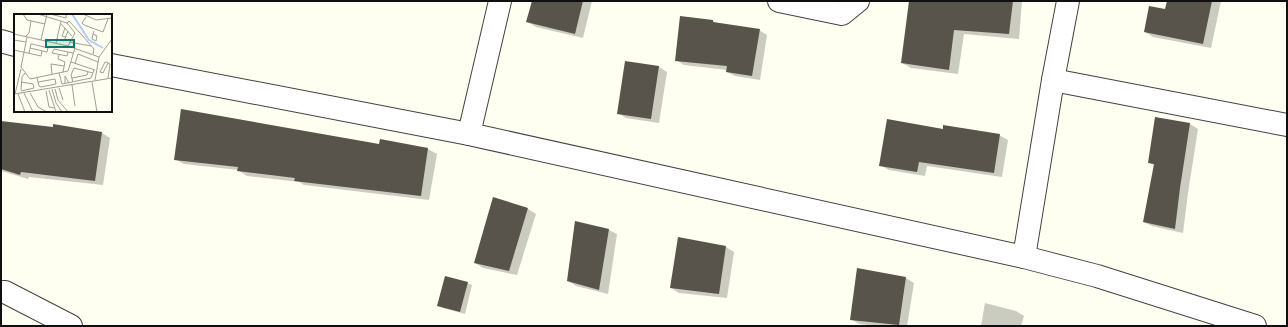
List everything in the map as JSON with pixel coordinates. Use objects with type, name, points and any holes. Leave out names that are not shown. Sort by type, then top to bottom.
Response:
[{"type":"street","points":[[469,134],[500,1]]},
{"type":"street","points":[[779,1],[842,14],[858,1]]},
{"type":"street","points":[[1024,257],[1053,80],[1068,1]]},
{"type":"street","points":[[1,41],[14,44]]},
{"type":"street","points":[[112,65],[469,134],[1024,257],[1098,276],[1255,326]]},
{"type":"street","points":[[1053,80],[1287,125]]},
{"type":"street","points":[[1,292],[5,292],[71,326]]},
{"type":"building","points":[[532,1],[583,1],[575,34],[526,22]]},
{"type":"building","points":[[909,1],[1013,1],[1009,34],[954,30],[949,70],[901,63]]},
{"type":"building","points":[[1167,1],[1212,1],[1203,44],[1144,32],[1149,6],[1165,9]]},
{"type":"building","points":[[680,16],[713,20],[713,22],[760,29],[752,76],[726,72],[727,66],[675,61]]},
{"type":"building","points":[[625,61],[659,66],[651,119],[617,114]]},
{"type":"building","points":[[181,109],[379,144],[380,139],[428,148],[421,196],[294,181],[295,178],[237,171],[238,167],[174,160]]},
{"type":"building","points":[[1155,117],[1190,123],[1175,229],[1143,222],[1154,164],[1148,163]]},
{"type":"building","points":[[887,119],[943,129],[943,125],[1000,134],[994,173],[919,162],[917,172],[879,166]]},
{"type":"building","points":[[1,121],[53,127],[53,124],[102,132],[95,181],[21,172],[20,175],[1,169]]},
{"type":"building","points":[[493,197],[528,208],[509,271],[474,263]]},
{"type":"building","points":[[575,221],[609,229],[599,290],[567,281]]},
{"type":"building","points":[[678,237],[726,246],[719,294],[670,288]]},
{"type":"building","points":[[857,268],[906,277],[899,325],[850,320]]},
{"type":"building","points":[[445,276],[468,282],[460,312],[437,306]]}]
